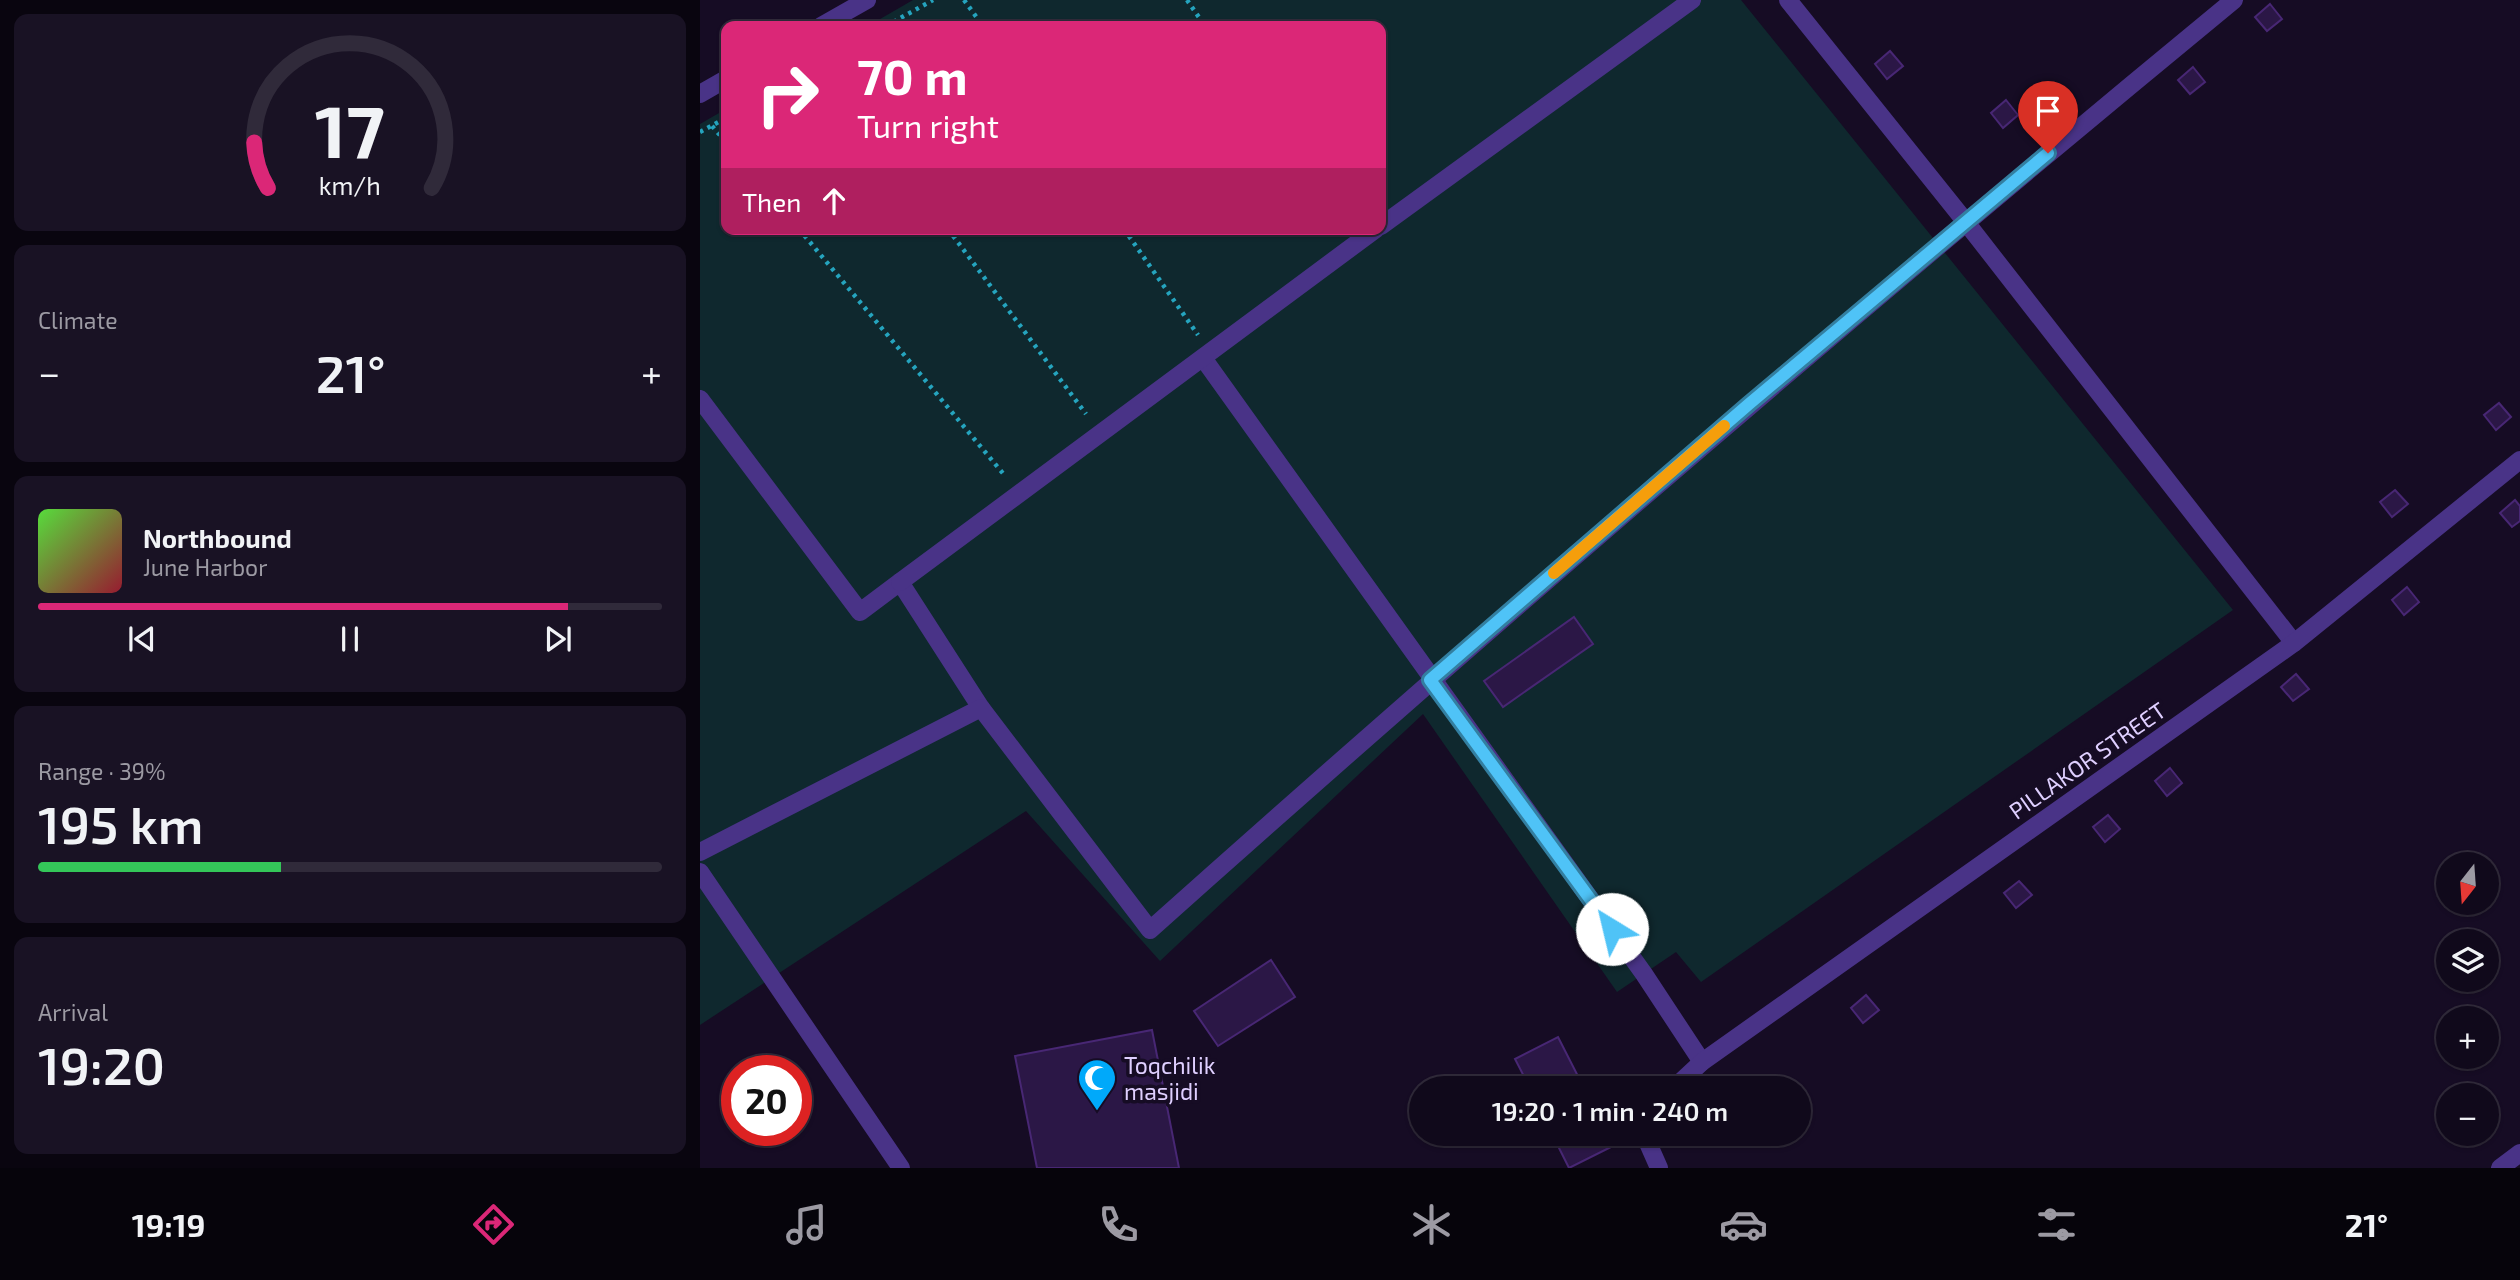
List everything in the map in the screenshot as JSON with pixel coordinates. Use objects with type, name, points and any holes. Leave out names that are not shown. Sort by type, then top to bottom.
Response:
[{"type":"street","points":[[830,21],[867,0]]},
{"type":"street","points":[[1386,222],[1692,0]]},
{"type":"street","points":[[1788,0],[1965,221],[2294,643]]},
{"type":"street","points":[[900,582],[981,708],[1150,930],[1430,680],[1965,221],[2234,0]]},
{"type":"street","points":[[700,94],[721,82]]},
{"type":"street","points":[[700,399],[860,612],[1368,235]]},
{"type":"street","points":[[1207,356],[1430,680],[1644,974],[1702,1062]]},
{"type":"street","name":"PILLAKOR STREET","points":[[1687,1076],[1702,1062],[2294,643],[2520,460]]},
{"type":"street","points":[[700,852],[981,708]]},
{"type":"street","points":[[700,872],[901,1168]]},
{"type":"street","points":[[1650,1146],[1660,1168]]},
{"type":"street","points":[[2500,1168],[2520,1153]]},
{"type":"path","points":[[895,21],[933,0]]},
{"type":"path","points":[[964,0],[979,21]]},
{"type":"path","points":[[1187,0],[1202,21]]},
{"type":"path","points":[[700,132],[721,121]]},
{"type":"path","points":[[712,126],[721,136]]},
{"type":"path","points":[[804,235],[1020,494]]},
{"type":"path","points":[[952,235],[1101,434]]},
{"type":"path","points":[[1128,235],[1207,356]]},
{"type":"green space","points":[[913,0],[1741,0],[2233,610],[1701,982],[1676,952],[1617,992],[1423,714],[1160,961],[1026,811],[700,1025],[700,124],[721,112],[721,235],[1386,235],[1386,21],[877,21]]},
{"type":"building","points":[[2270,4],[2282,19],[2267,31],[2255,17]]},
{"type":"building","points":[[1890,51],[1903,66],[1887,79],[1875,64]]},
{"type":"building","points":[[2193,67],[2205,82],[2190,94],[2178,80]]},
{"type":"building","points":[[2006,100],[2018,115],[2003,128],[1991,113]]},
{"type":"building","points":[[2499,403],[2511,417],[2496,430],[2484,415]]},
{"type":"building","points":[[2395,490],[2408,504],[2392,517],[2380,502]]},
{"type":"building","points":[[2515,500],[2520,506],[2520,521],[2512,527],[2500,513]]},
{"type":"building","points":[[2407,587],[2419,602],[2404,615],[2392,600]]},
{"type":"building","points":[[1574,617],[1593,644],[1503,707],[1484,681]]},
{"type":"building","points":[[2296,674],[2309,689],[2293,701],[2281,687]]},
{"type":"building","points":[[2170,768],[2182,783],[2167,796],[2155,781]]},
{"type":"building","points":[[2108,815],[2120,829],[2105,842],[2093,827]]},
{"type":"building","points":[[2019,881],[2032,895],[2016,908],[2004,893]]},
{"type":"building","points":[[1271,960],[1295,997],[1218,1046],[1194,1011]]},
{"type":"building","points":[[1866,995],[1879,1010],[1863,1023],[1851,1008]]},
{"type":"building","name":"Toqchilik masjidi","points":[[1152,1030],[1179,1168],[1037,1168],[1015,1056]]},
{"type":"building","points":[[1558,1037],[1578,1076],[1524,1076],[1515,1059]]},
{"type":"building","points":[[1558,1146],[1613,1146],[1569,1168]]},
{"type":"slow traffic","points":[[1554,573],[1724,426]]},
{"type":"place","name":"Toqchilik masjidi","points":[[1097,1112]]},
{"type":"route","points":[[1612,929],[1430,680],[1749,404],[2048,153]]}]
